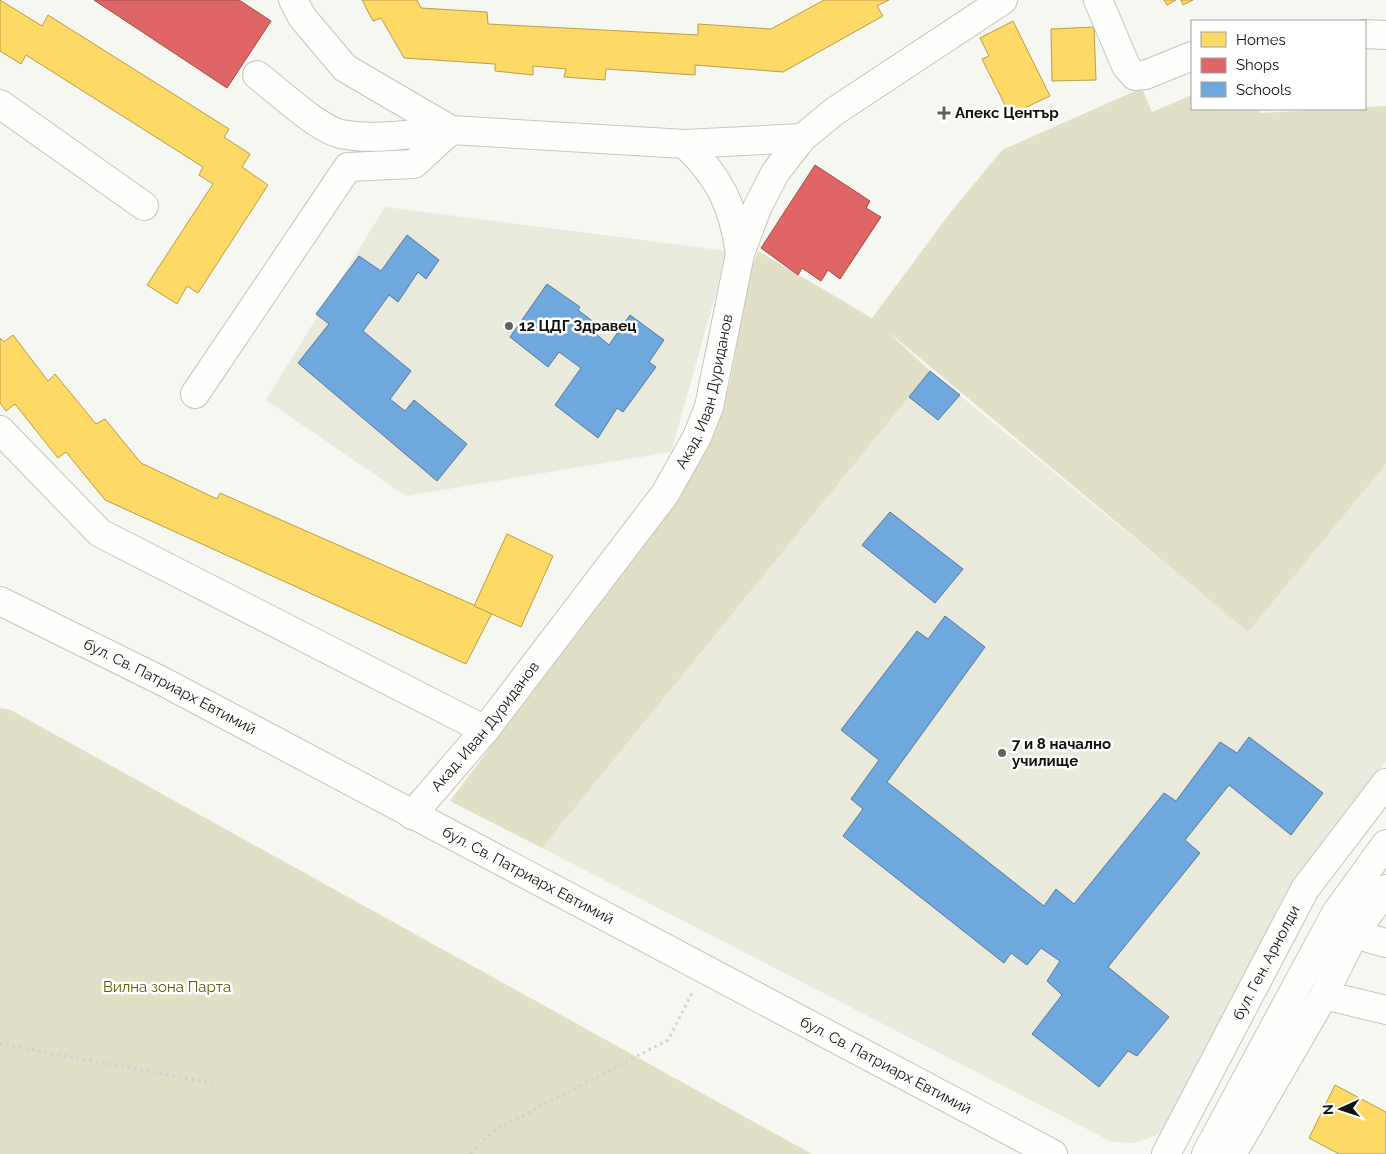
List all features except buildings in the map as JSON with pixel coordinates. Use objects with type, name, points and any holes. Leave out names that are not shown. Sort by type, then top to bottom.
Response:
[{"type":"street","points":[[293,0],[302,17],[345,68],[451,130]]},
{"type":"street","name":"Акад. Иван Дуриданов","points":[[412,816],[485,730],[665,494],[683,465],[697,438],[709,407],[740,254],[765,190],[802,138],[867,88],[1003,0]]},
{"type":"street","points":[[1098,0],[1126,66],[1135,76],[1144,75],[1191,56]]},
{"type":"street","points":[[1366,34],[1386,35]]},
{"type":"street","points":[[257,75],[319,123],[340,134],[373,136],[451,130],[685,144],[802,138]]},
{"type":"street","points":[[373,136],[396,98]]},
{"type":"street","points":[[0,104],[144,206]]},
{"type":"street","points":[[196,394],[348,167],[414,164],[451,130]]},
{"type":"street","points":[[685,144],[707,165],[721,188],[733,214],[740,254]]},
{"type":"street","points":[[0,430],[100,533],[485,730]]},
{"type":"street","name":"бул. Св. Патриарх Евтимий","points":[[0,601],[162,681],[412,816],[705,968],[1051,1153]]},
{"type":"street","name":"бул. Ген. Арнолди","points":[[1166,1154],[1305,889],[1386,783]]},
{"type":"street","points":[[1206,1154],[1336,913],[1386,844]]},
{"type":"street","points":[[1232,1154],[1324,995],[1354,934],[1386,889]]},
{"type":"street","points":[[1354,934],[1386,943]]},
{"type":"street","points":[[1324,995],[1386,1010]]},
{"type":"path","points":[[470,1154],[493,1130],[668,1040],[705,968]]},
{"type":"path","points":[[0,1044],[218,1084]]},
{"type":"shaded area","name":"12 ЦДГ Здравец","points":[[385,207],[728,251],[671,452],[406,496],[266,400]]},
{"type":"shaded area","name":"7 и 8 начално училище","points":[[930,371],[1248,631],[1386,464],[1386,762],[1317,857],[1249,965],[1178,1111],[1156,1136],[1133,1143],[1112,1142],[542,848]]},
{"type":"green space","points":[[1142,88],[1152,112],[1191,95],[1191,110],[1258,110],[1261,113],[1366,110],[1366,107],[1386,106],[1386,464],[1248,632],[885,329],[930,371],[542,848],[450,801],[683,490],[713,431],[730,383],[748,280],[758,251],[872,318],[950,213],[1002,150]]},
{"type":"green space","name":"Вилна зона Парта","points":[[0,708],[9,709],[812,1154],[0,1154]]},
{"type":"place","name":"Апекс Център","points":[[944,113]]},
{"type":"place","name":"12 ЦДГ Здравец","points":[[509,326]]},
{"type":"place","name":"7 и 8 начално училище","points":[[1002,753]]}]
